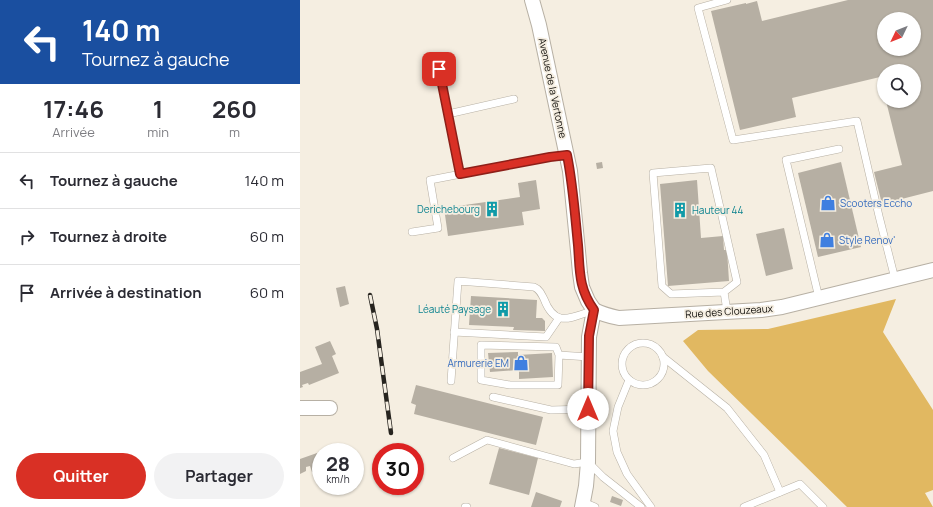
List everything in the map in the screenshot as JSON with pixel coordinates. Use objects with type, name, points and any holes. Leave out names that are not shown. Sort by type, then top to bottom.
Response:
[{"type":"street","name":"Avenue de la Vertonne","points":[[532,0],[539,25],[570,171],[582,287],[594,310]]},
{"type":"street","name":"Rue des Clouzeaux","points":[[594,310],[601,314],[619,318],[768,309],[782,307],[933,270]]},
{"type":"street","points":[[587,505],[586,486],[588,462],[589,336],[594,310]]},
{"type":"street","points":[[300,408],[330,408]]},
{"type":"lane","points":[[727,0],[698,8],[733,140],[857,122],[879,216],[896,279]]},
{"type":"lane","points":[[439,69],[460,174]]},
{"type":"lane","points":[[448,114],[514,99]]},
{"type":"lane","points":[[819,298],[786,160],[839,149]]},
{"type":"lane","points":[[412,232],[438,228],[430,180],[567,155]]},
{"type":"lane","points":[[711,168],[737,282],[724,292],[671,294],[662,286],[653,173],[711,168]]},
{"type":"lane","points":[[451,382],[458,281],[538,288],[548,309],[552,314],[559,318],[569,318],[594,310]]},
{"type":"lane","points":[[724,292],[727,311]]},
{"type":"lane","points":[[454,332],[546,337],[559,318]]},
{"type":"lane","points":[[663,357],[663,370],[655,382],[646,385],[637,384],[629,380],[623,372],[622,363],[625,354],[631,347],[640,343],[649,344],[657,349],[663,357],[727,408],[764,455],[780,492]]},
{"type":"lane","points":[[481,345],[556,347],[559,355],[558,385],[510,384],[481,380],[481,345]]},
{"type":"lane","points":[[559,355],[589,357]]},
{"type":"lane","points":[[629,380],[618,407],[613,431],[617,452],[627,474],[651,507]]},
{"type":"lane","points":[[493,398],[551,410],[588,409]]},
{"type":"lane","points":[[453,458],[487,440],[574,464],[588,462],[603,477],[641,507]]},
{"type":"lane","points":[[744,507],[800,484],[823,507]]},
{"type":"shaded area","points":[[896,299],[883,332],[933,410],[933,490],[925,493],[933,507],[847,507],[708,371],[683,341],[698,330],[768,329]]},
{"type":"building","points":[[848,0],[933,0],[933,191],[882,204],[874,172],[902,165],[888,108],[921,108],[921,64],[877,64],[877,78],[792,98],[796,117],[740,130],[711,11],[757,1],[762,21]]},
{"type":"building","points":[[602,162],[603,168],[597,169],[596,163]]},
{"type":"building","name":"Scooters Eccho","points":[[841,162],[861,247],[818,257],[798,173]]},
{"type":"building","name":"Derichebourg","points":[[536,180],[540,209],[522,212],[524,225],[448,236],[444,208],[520,197],[518,183]]},
{"type":"building","name":"Hauteur 44","points":[[697,180],[701,238],[723,236],[724,250],[727,250],[729,281],[668,286],[660,184]]},
{"type":"building","points":[[784,228],[793,269],[766,276],[756,234]]},
{"type":"building","points":[[345,286],[349,304],[340,307],[336,288]]},
{"type":"building","name":"Léauté Paysage","points":[[471,296],[537,300],[536,318],[542,318],[545,321],[545,331],[513,330],[514,327],[469,325]]},
{"type":"building","points":[[330,341],[336,354],[332,356],[339,373],[309,385],[308,383],[302,385],[303,387],[300,388],[300,372],[322,364],[315,347]]},
{"type":"building","name":"Armurerie EM","points":[[518,352],[518,355],[552,353],[553,377],[519,379],[519,370],[490,372],[488,353]]},
{"type":"building","points":[[416,385],[543,417],[536,445],[414,414],[416,405],[411,403]]},
{"type":"building","points":[[499,448],[538,458],[529,495],[489,484]]},
{"type":"building","points":[[312,455],[312,472],[310,466],[306,467],[306,471],[300,474],[300,459]]},
{"type":"building","points":[[536,492],[562,501],[560,507],[531,507]]},
{"type":"building","points":[[612,496],[623,500],[621,506],[610,502]]},
{"type":"railway","points":[[370,295],[377,329],[391,433]]},
{"type":"place","name":"Scooters Eccho","points":[[828,203]]},
{"type":"place","name":"Derichebourg","points":[[492,209]]},
{"type":"place","name":"Hauteur 44","points":[[680,210]]},
{"type":"place","name":"Style Renov'","points":[[827,240]]},
{"type":"place","name":"Léauté Paysage","points":[[503,309]]},
{"type":"place","name":"Armurerie EM","points":[[521,363]]},
{"type":"route","points":[[439,69],[460,174],[567,155],[582,287],[594,310],[589,336],[588,409]]}]
